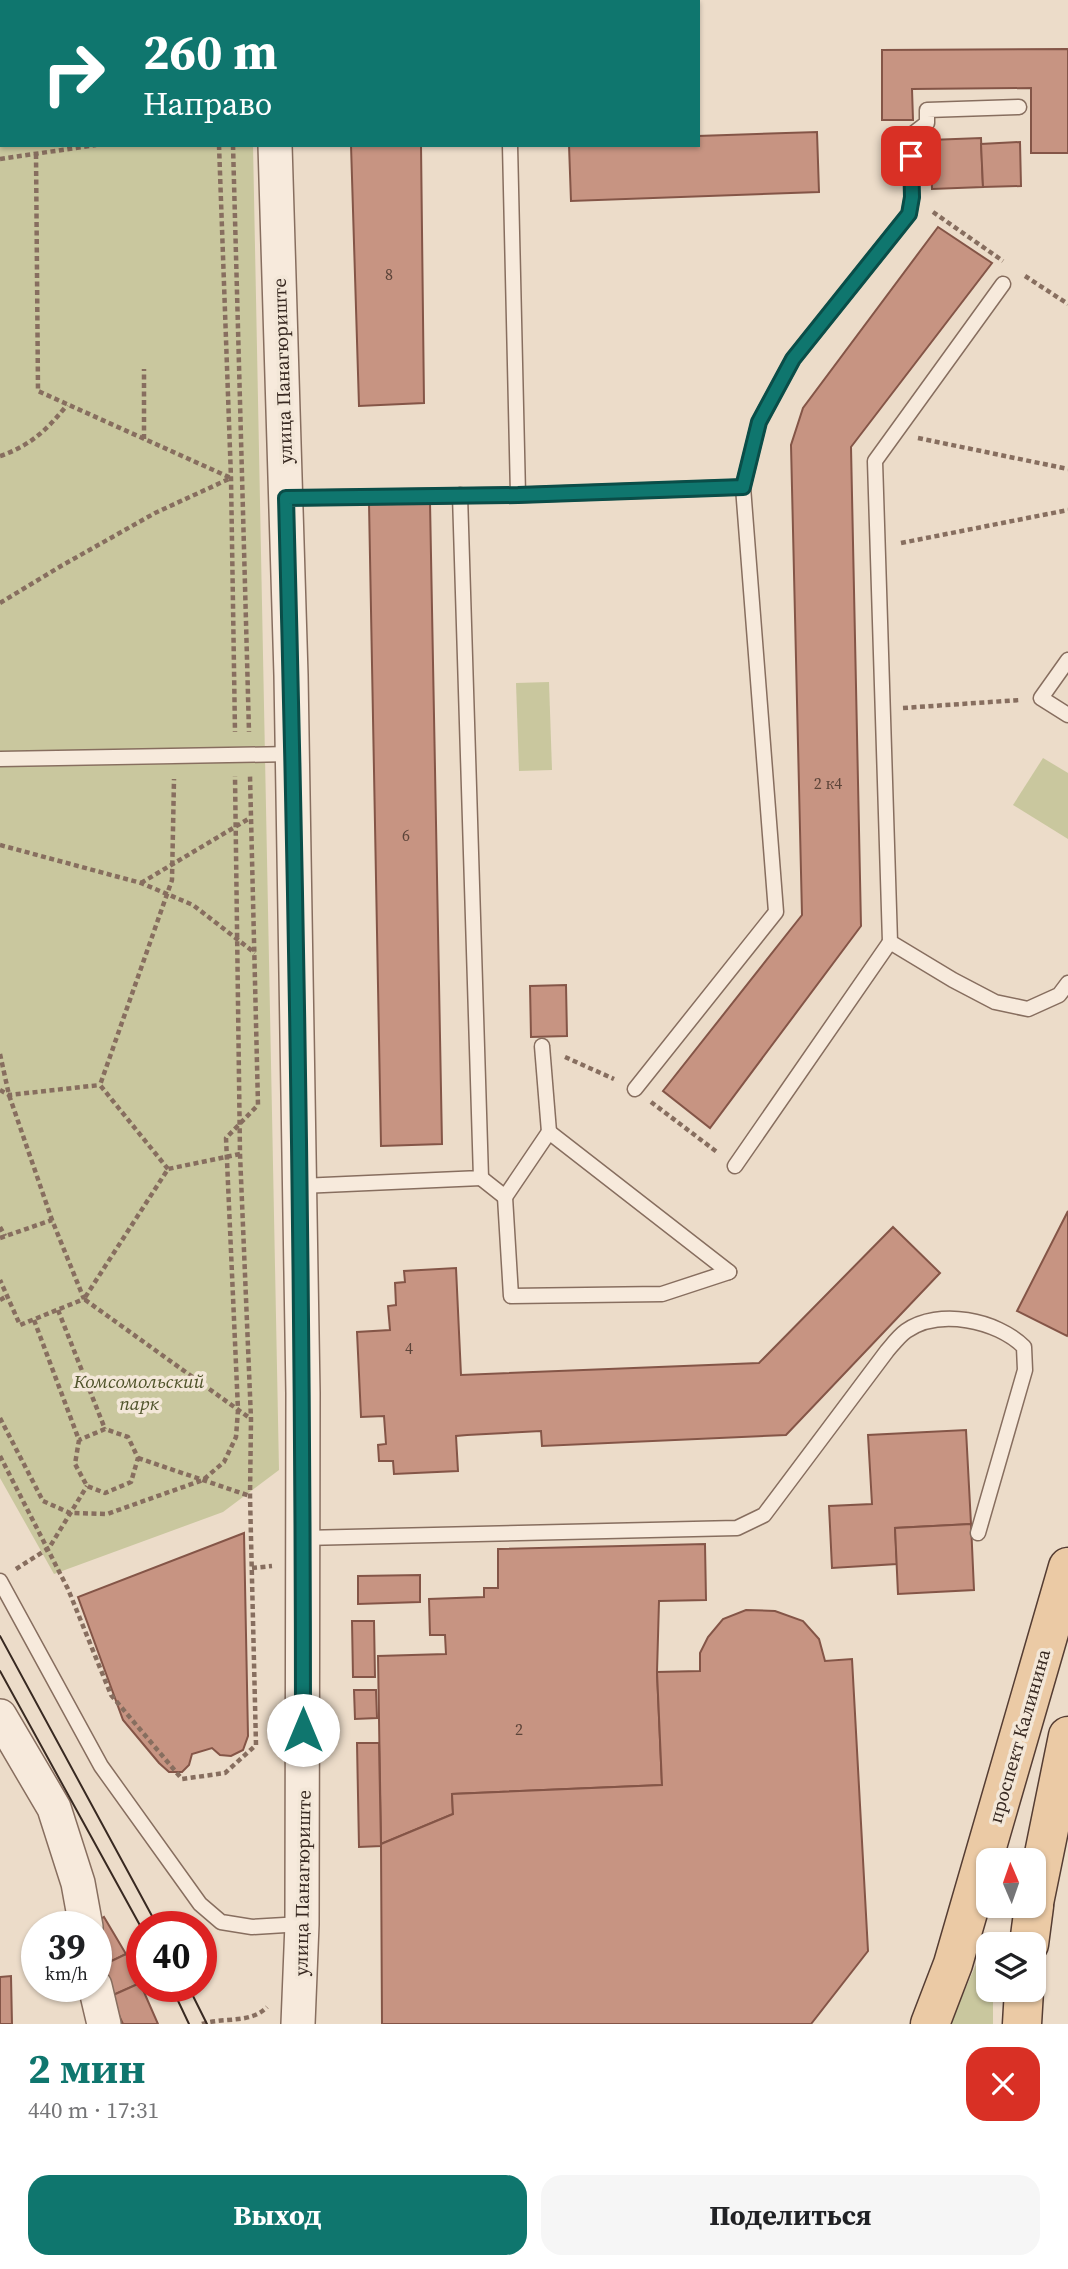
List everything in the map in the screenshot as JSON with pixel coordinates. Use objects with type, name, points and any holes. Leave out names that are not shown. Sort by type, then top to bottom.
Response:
[{"type":"main road","name":"проспект Калинина","points":[[930,2024],[953,1964],[1068,1567]]},
{"type":"main road","points":[[1045,1848],[1068,1736]]},
{"type":"main road","points":[[1022,2024],[1023,2002]]},
{"type":"street","name":"улица Панагюриште","points":[[275,147],[286,498],[301,1186],[302,1924],[298,2024]]},
{"type":"street","points":[[0,1716],[54,1808],[78,1883],[83,1911]]},
{"type":"street","points":[[99,2002],[104,2024]]},
{"type":"lane","points":[[635,1089],[776,912],[743,487],[759,422],[793,359],[909,214],[912,197],[910,136],[927,123],[927,110],[1019,107]]},
{"type":"lane","points":[[510,147],[518,495]]},
{"type":"lane","points":[[735,1166],[890,942],[875,461],[1003,284]]},
{"type":"lane","points":[[286,498],[518,495],[743,487]]},
{"type":"lane","points":[[460,495],[481,1178]]},
{"type":"lane","points":[[1068,660],[1041,698],[1068,715]]},
{"type":"lane","points":[[0,759],[292,754]]},
{"type":"lane","points":[[890,942],[953,981],[995,1002],[1028,1009],[1059,995],[1068,983]]},
{"type":"lane","points":[[542,1046],[549,1132],[505,1197],[512,1296],[662,1294],[729,1272],[549,1132]]},
{"type":"lane","points":[[301,1186],[481,1178],[505,1197]]},
{"type":"lane","points":[[303,1538],[737,1528],[764,1515],[887,1351],[905,1331],[939,1319],[994,1327],[1013,1336],[1024,1347],[1025,1370],[978,1533]]},
{"type":"lane","points":[[5,1577],[101,1766],[200,1904],[221,1922],[252,1927],[302,1924]]},
{"type":"path","points":[[0,159],[83,147]]},
{"type":"path","points":[[0,1418],[43,1501],[70,1513],[107,1514],[203,1480],[224,1462],[236,1437],[238,1410],[226,1138],[258,1105],[251,818],[242,755],[219,147]]},
{"type":"path","points":[[0,1456],[68,1589],[111,1695],[181,1779],[225,1773],[256,1745],[250,1496],[251,1419],[240,1154],[236,827],[242,755],[233,147]]},
{"type":"path","points":[[36,154],[38,391],[232,478]]},
{"type":"path","points":[[912,197],[1013,267]]},
{"type":"path","points":[[1020,273],[1068,304]]},
{"type":"path","points":[[144,439],[145,369]]},
{"type":"path","points":[[0,456],[30,443],[50,427],[67,405]]},
{"type":"path","points":[[895,433],[1068,469]]},
{"type":"path","points":[[0,603],[155,513],[232,478]]},
{"type":"path","points":[[877,548],[1068,510]]},
{"type":"path","points":[[882,710],[1041,698]]},
{"type":"path","points":[[100,1085],[172,880],[174,757]]},
{"type":"path","points":[[141,883],[251,818]]},
{"type":"path","points":[[0,845],[141,883],[193,905],[254,953]]},
{"type":"path","points":[[542,1046],[635,1089],[735,1166]]},
{"type":"path","points":[[0,1054],[9,1095],[52,1220],[84,1299],[251,1419]]},
{"type":"path","points":[[0,1090],[9,1095],[100,1085]]},
{"type":"path","points":[[100,1085],[168,1168]]},
{"type":"path","points":[[0,1280],[20,1325],[84,1299],[168,1168],[240,1154]]},
{"type":"path","points":[[0,1227],[3,1237],[52,1220]]},
{"type":"path","points":[[0,1300],[7,1296]]},
{"type":"path","points":[[58,1310],[105,1429]]},
{"type":"path","points":[[34,1320],[79,1440],[75,1464],[87,1486],[106,1493],[131,1482],[138,1458],[128,1437],[105,1429],[79,1440]]},
{"type":"path","points":[[138,1458],[250,1496]]},
{"type":"path","points":[[5,1577],[48,1548],[87,1486]]},
{"type":"path","points":[[202,2024],[218,2019],[250,2017],[261,2013],[269,2004]]},
{"type":"green space","name":"Комсомольский парк","points":[[0,147],[253,147],[279,1470],[223,1512],[54,1574],[0,1478]]},
{"type":"green space","points":[[549,682],[552,770],[519,771],[516,683]]},
{"type":"green space","points":[[1043,758],[1068,773],[1068,839],[1013,805]]},
{"type":"green space","points":[[976,1964],[976,2002],[993,2002],[993,2024],[950,2024]]},
{"type":"building","points":[[1068,49],[1068,153],[1031,153],[1031,88],[912,89],[913,120],[882,120],[882,50]]},
{"type":"building","points":[[817,132],[819,192],[571,201],[569,147],[700,147],[700,136]]},
{"type":"building","points":[[981,138],[983,187],[932,189],[930,140]]},
{"type":"building","points":[[1020,142],[1021,186],[983,187],[981,144]]},
{"type":"building","points":[[351,147],[421,147],[424,403],[359,406]]},
{"type":"building","points":[[938,227],[992,263],[851,447],[861,926],[710,1128],[663,1091],[802,915],[791,445],[803,408]]},
{"type":"building","points":[[430,502],[442,1144],[381,1146],[369,503]]},
{"type":"building","points":[[566,985],[567,1036],[531,1037],[530,986]]},
{"type":"building","points":[[1068,1211],[1068,1334],[1067,1336],[1017,1311]]},
{"type":"building","points":[[893,1227],[940,1273],[786,1435],[542,1446],[541,1431],[456,1436],[458,1471],[394,1474],[393,1461],[379,1461],[378,1445],[386,1444],[384,1416],[361,1417],[357,1332],[390,1330],[388,1306],[396,1305],[395,1283],[405,1282],[404,1271],[456,1268],[461,1375],[759,1363]]},
{"type":"building","points":[[966,1430],[971,1524],[895,1528],[897,1564],[832,1568],[829,1506],[872,1504],[868,1435]]},
{"type":"building","points":[[971,1524],[974,1590],[898,1594],[895,1528]]},
{"type":"building","points":[[244,1533],[248,1736],[243,1750],[231,1756],[220,1755],[212,1748],[192,1754],[189,1765],[182,1772],[169,1772],[123,1720],[78,1597]]},
{"type":"building","points":[[705,1544],[706,1600],[659,1601],[657,1672],[662,1785],[452,1794],[453,1814],[381,1844],[378,1656],[446,1654],[445,1635],[430,1635],[429,1599],[484,1597],[484,1588],[498,1588],[498,1549]]},
{"type":"building","points":[[420,1575],[420,1602],[358,1604],[358,1576]]},
{"type":"building","points":[[746,1610],[775,1611],[803,1621],[819,1639],[825,1661],[852,1659],[868,1951],[811,2024],[382,2024],[381,1844],[453,1814],[452,1794],[662,1785],[657,1672],[700,1671],[700,1653],[708,1637],[723,1619]]},
{"type":"building","points":[[352,1621],[374,1621],[375,1677],[353,1677]]},
{"type":"building","points":[[354,1690],[376,1690],[377,1718],[355,1719]]},
{"type":"building","points":[[357,1743],[379,1743],[381,1846],[359,1847]]},
{"type":"building","points":[[112,1930],[126,1954],[112,1961]]},
{"type":"building","points":[[126,1954],[126,1989],[112,1996],[112,1961]]},
{"type":"building","points":[[11,1976],[12,2024],[0,2024],[0,1977]]},
{"type":"building","points":[[126,1989],[126,2002],[148,2002],[158,2024],[123,2024],[117,2011],[105,2002],[112,2002],[112,1996]]},
{"type":"tram line","points":[[0,1636],[149,1911]]},
{"type":"tram line","points":[[0,1671],[132,1911]]},
{"type":"tram line","points":[[179,2002],[189,2024]]},
{"type":"tram line","points":[[196,2002],[207,2024]]},
{"type":"route","points":[[303,1730],[301,1186],[286,498],[518,495],[743,487],[759,422],[793,359],[909,214],[912,197],[911,156]]}]
